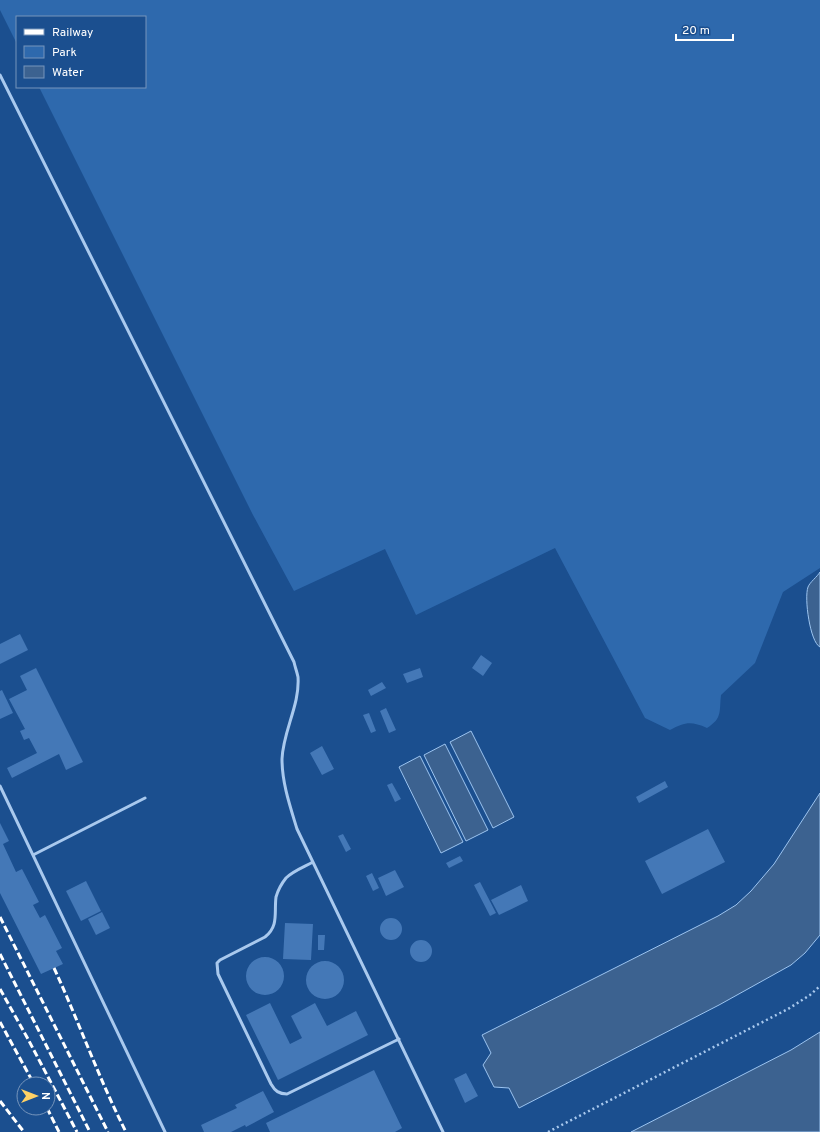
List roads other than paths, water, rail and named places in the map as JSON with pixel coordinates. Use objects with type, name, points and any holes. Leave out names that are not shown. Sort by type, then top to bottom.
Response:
[{"type":"lane","points":[[0,76],[294,662],[298,677],[297,692],[282,760],[285,787],[297,829],[443,1132]]},
{"type":"lane","points":[[0,786],[165,1132]]},
{"type":"lane","points":[[33,855],[145,798]]},
{"type":"lane","points":[[313,862],[287,877],[280,888],[276,896],[274,925],[272,932],[217,963],[218,974],[271,1084],[275,1090],[282,1094],[288,1094],[399,1040]]},
{"type":"water","points":[[820,572],[820,647],[813,637],[811,629],[807,610],[807,593],[810,583]]},
{"type":"water","points":[[471,731],[514,817],[493,828],[450,742]]},
{"type":"water","points":[[445,744],[488,830],[466,841],[424,755]]},
{"type":"water","points":[[420,756],[463,842],[441,853],[399,767]]},
{"type":"water","points":[[820,793],[820,935],[805,953],[791,965],[719,1005],[519,1108],[509,1088],[494,1087],[483,1065],[491,1053],[482,1035],[718,916],[736,905],[751,891],[774,864]]},
{"type":"water","points":[[820,1032],[820,1132],[631,1132],[791,1050]]},
{"type":"railway","points":[[0,917],[108,1132]]},
{"type":"railway","points":[[0,954],[90,1132]]},
{"type":"railway","points":[[54,968],[107,1092],[126,1132]]},
{"type":"railway","points":[[0,989],[77,1132]]},
{"type":"railway","points":[[0,1022],[30,1076]]},
{"type":"railway","points":[[0,1101],[24,1132]]},
{"type":"railway","points":[[51,1116],[59,1132]]}]
